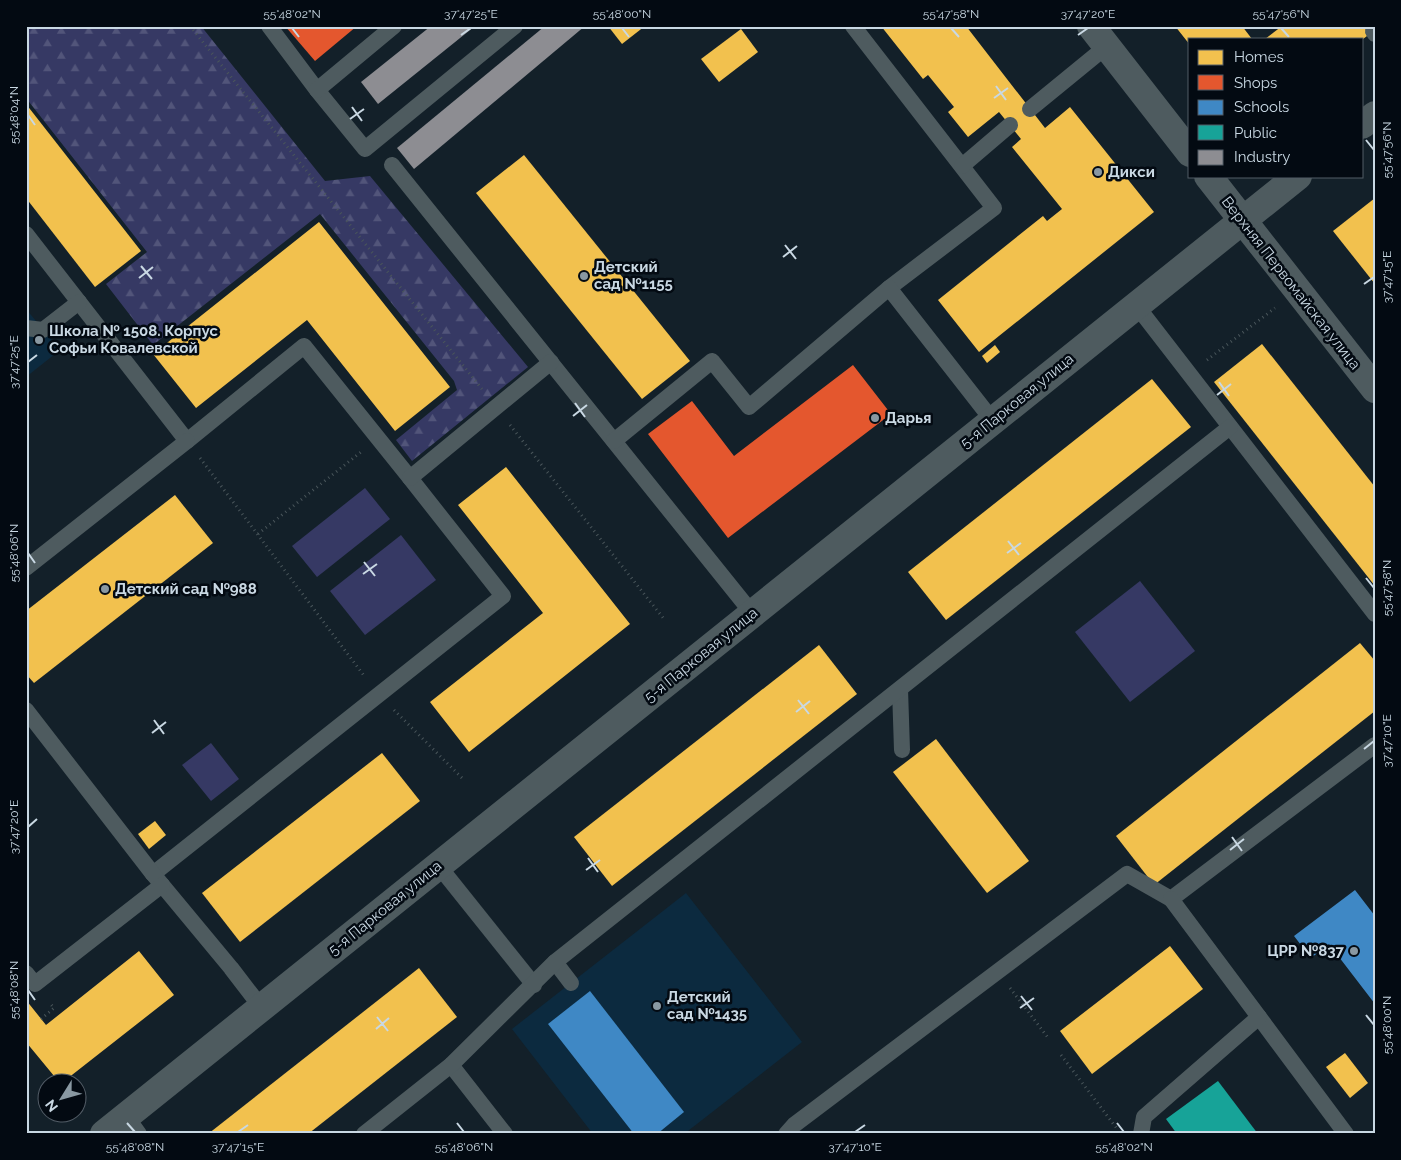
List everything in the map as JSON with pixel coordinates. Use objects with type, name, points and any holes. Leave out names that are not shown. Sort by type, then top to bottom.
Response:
[{"type":"street","points":[[1099,36],[1188,150]]},
{"type":"street","points":[[1364,123],[1375,115]]},
{"type":"street","name":"Верхняя Первомайская улица","points":[[1210,178],[1375,390]]},
{"type":"street","name":"5-я Парковая улица","points":[[104,1134],[133,1125],[261,1007],[1296,178]]},
{"type":"lane","points":[[269,26],[316,90],[365,148],[515,26]]},
{"type":"lane","points":[[316,90],[394,26]]},
{"type":"lane","points":[[614,442],[712,361],[749,407],[889,288],[994,208],[853,26]]},
{"type":"lane","points":[[1030,109],[1099,36]]},
{"type":"lane","points":[[962,166],[1010,125]]},
{"type":"lane","points":[[392,165],[752,613]]},
{"type":"lane","points":[[26,234],[187,441]]},
{"type":"lane","points":[[889,288],[993,421]]},
{"type":"lane","points":[[26,328],[43,330],[79,302]]},
{"type":"lane","points":[[1136,305],[1375,614]]},
{"type":"lane","points":[[26,568],[304,346],[503,596],[379,694],[35,984],[26,973]]},
{"type":"lane","points":[[410,478],[551,362]]},
{"type":"lane","points":[[364,1134],[451,1065],[534,985],[555,962],[1230,427]]},
{"type":"lane","points":[[900,689],[902,750]]},
{"type":"lane","points":[[26,710],[158,880],[261,1007]]},
{"type":"lane","points":[[1170,900],[1375,745]]},
{"type":"lane","points":[[438,865],[534,985]]},
{"type":"lane","points":[[786,1134],[794,1125],[1127,874],[1170,900],[1260,1017],[1346,1134]]},
{"type":"lane","points":[[555,962],[571,983]]},
{"type":"lane","points":[[1141,1134],[1144,1117],[1260,1017]]},
{"type":"lane","points":[[451,1065],[505,1134]]},
{"type":"path","points":[[190,26],[664,619]]},
{"type":"path","points":[[1189,374],[1280,305]]},
{"type":"path","points":[[258,534],[378,438]]},
{"type":"path","points":[[187,441],[379,694],[464,780]]},
{"type":"path","points":[[998,972],[1049,1039]]},
{"type":"path","points":[[1062,1055],[1121,1134]]},
{"type":"shaded area","name":"Школа № 1508. Корпус Софьи Ковалевской","points":[[26,309],[60,350],[26,377]]},
{"type":"shaded area","name":"Детский сад №1435","points":[[686,893],[802,1042],[684,1134],[593,1134],[512,1029]]},
{"type":"green space","points":[[26,26],[201,26],[325,181],[370,176],[528,367],[412,461],[396,440],[457,390],[454,381],[320,214],[153,345],[106,284],[147,252],[26,98]]},
{"type":"green space","points":[[365,488],[390,519],[317,577],[292,546]]},
{"type":"green space","points":[[401,535],[436,580],[365,635],[330,591]]},
{"type":"green space","points":[[1140,581],[1195,651],[1130,702],[1075,632]]},
{"type":"green space","points":[[211,743],[239,779],[211,801],[182,765]]},
{"type":"building: Homes","points":[[608,26],[645,26],[622,44]]},
{"type":"building: Homes","points":[[881,26],[966,26],[1045,128],[1070,107],[1154,212],[979,352],[938,300],[1043,216],[1047,221],[1062,209],[1012,147],[1021,139],[999,112],[968,137],[948,112],[954,107],[928,75],[923,79]]},
{"type":"building: Homes","points":[[1175,26],[1242,26],[1251,38],[1188,38],[1188,42]]},
{"type":"building: Homes","points":[[1282,26],[1375,26],[1375,30],[1364,38],[1266,38]]},
{"type":"building: Homes","points":[[741,29],[758,52],[719,82],[701,59]]},
{"type":"building: Homes","points":[[26,104],[141,251],[95,287],[26,198]]},
{"type":"building: Homes","points":[[524,155],[690,361],[642,399],[476,193]]},
{"type":"building: Homes","points":[[1375,198],[1375,284],[1333,231]]},
{"type":"building: Homes","points":[[319,222],[450,387],[395,431],[307,320],[196,408],[153,354]]},
{"type":"building: Homes","points":[[1262,344],[1375,487],[1375,586],[1214,382]]},
{"type":"building: Homes","points":[[995,345],[1000,352],[987,363],[982,356]]},
{"type":"building: Homes","points":[[1152,379],[1191,427],[946,620],[908,572]]},
{"type":"building: Homes","points":[[506,467],[630,624],[469,752],[430,702],[543,613],[458,505]]},
{"type":"building: Homes","points":[[175,495],[213,543],[34,683],[26,674],[26,611]]},
{"type":"building: Homes","points":[[1360,643],[1375,661],[1375,711],[1154,885],[1116,836]]},
{"type":"building: Homes","points":[[819,645],[857,694],[612,886],[574,837]]},
{"type":"building: Homes","points":[[936,739],[1029,861],[987,893],[893,772]]},
{"type":"building: Homes","points":[[382,753],[420,801],[240,942],[202,893]]},
{"type":"building: Homes","points":[[155,821],[166,835],[149,849],[138,834]]},
{"type":"building: Homes","points":[[1170,946],[1203,989],[1092,1074],[1060,1031]]},
{"type":"building: Homes","points":[[139,951],[174,995],[76,1072],[51,1072],[26,1042],[26,1000],[46,1025]]},
{"type":"building: Homes","points":[[419,968],[457,1017],[308,1134],[208,1134]]},
{"type":"building: Homes","points":[[1345,1053],[1368,1083],[1350,1098],[1326,1067]]},
{"type":"building: Shops","points":[[285,26],[357,26],[315,61]]},
{"type":"building: Shops","points":[[853,365],[891,414],[728,538],[648,434],[692,401],[734,456]]},
{"type":"building: Schools","name":"ЦРР №837","points":[[1355,890],[1375,916],[1375,1004],[1329,944],[1311,958],[1294,936]]},
{"type":"building: Schools","points":[[590,991],[684,1112],[657,1134],[634,1134],[548,1024]]},
{"type":"building: Public","points":[[1218,1081],[1258,1134],[1177,1134],[1166,1119]]},
{"type":"building: Industry","points":[[431,26],[475,26],[378,104],[361,82]]},
{"type":"building: Industry","points":[[545,26],[585,26],[414,169],[397,148]]},
{"type":"place","name":"Дикси","points":[[1098,172]]},
{"type":"place","name":"Детский сад №1155","points":[[584,276]]},
{"type":"place","name":"Школа № 1508. Корпус Софьи Ковалевской","points":[[39,340]]},
{"type":"place","name":"Дарья","points":[[875,418]]},
{"type":"place","name":"Детский сад №988","points":[[105,589]]},
{"type":"place","name":"ЦРР №837","points":[[1354,951]]},
{"type":"place","name":"Детский сад №1435","points":[[657,1006]]}]
